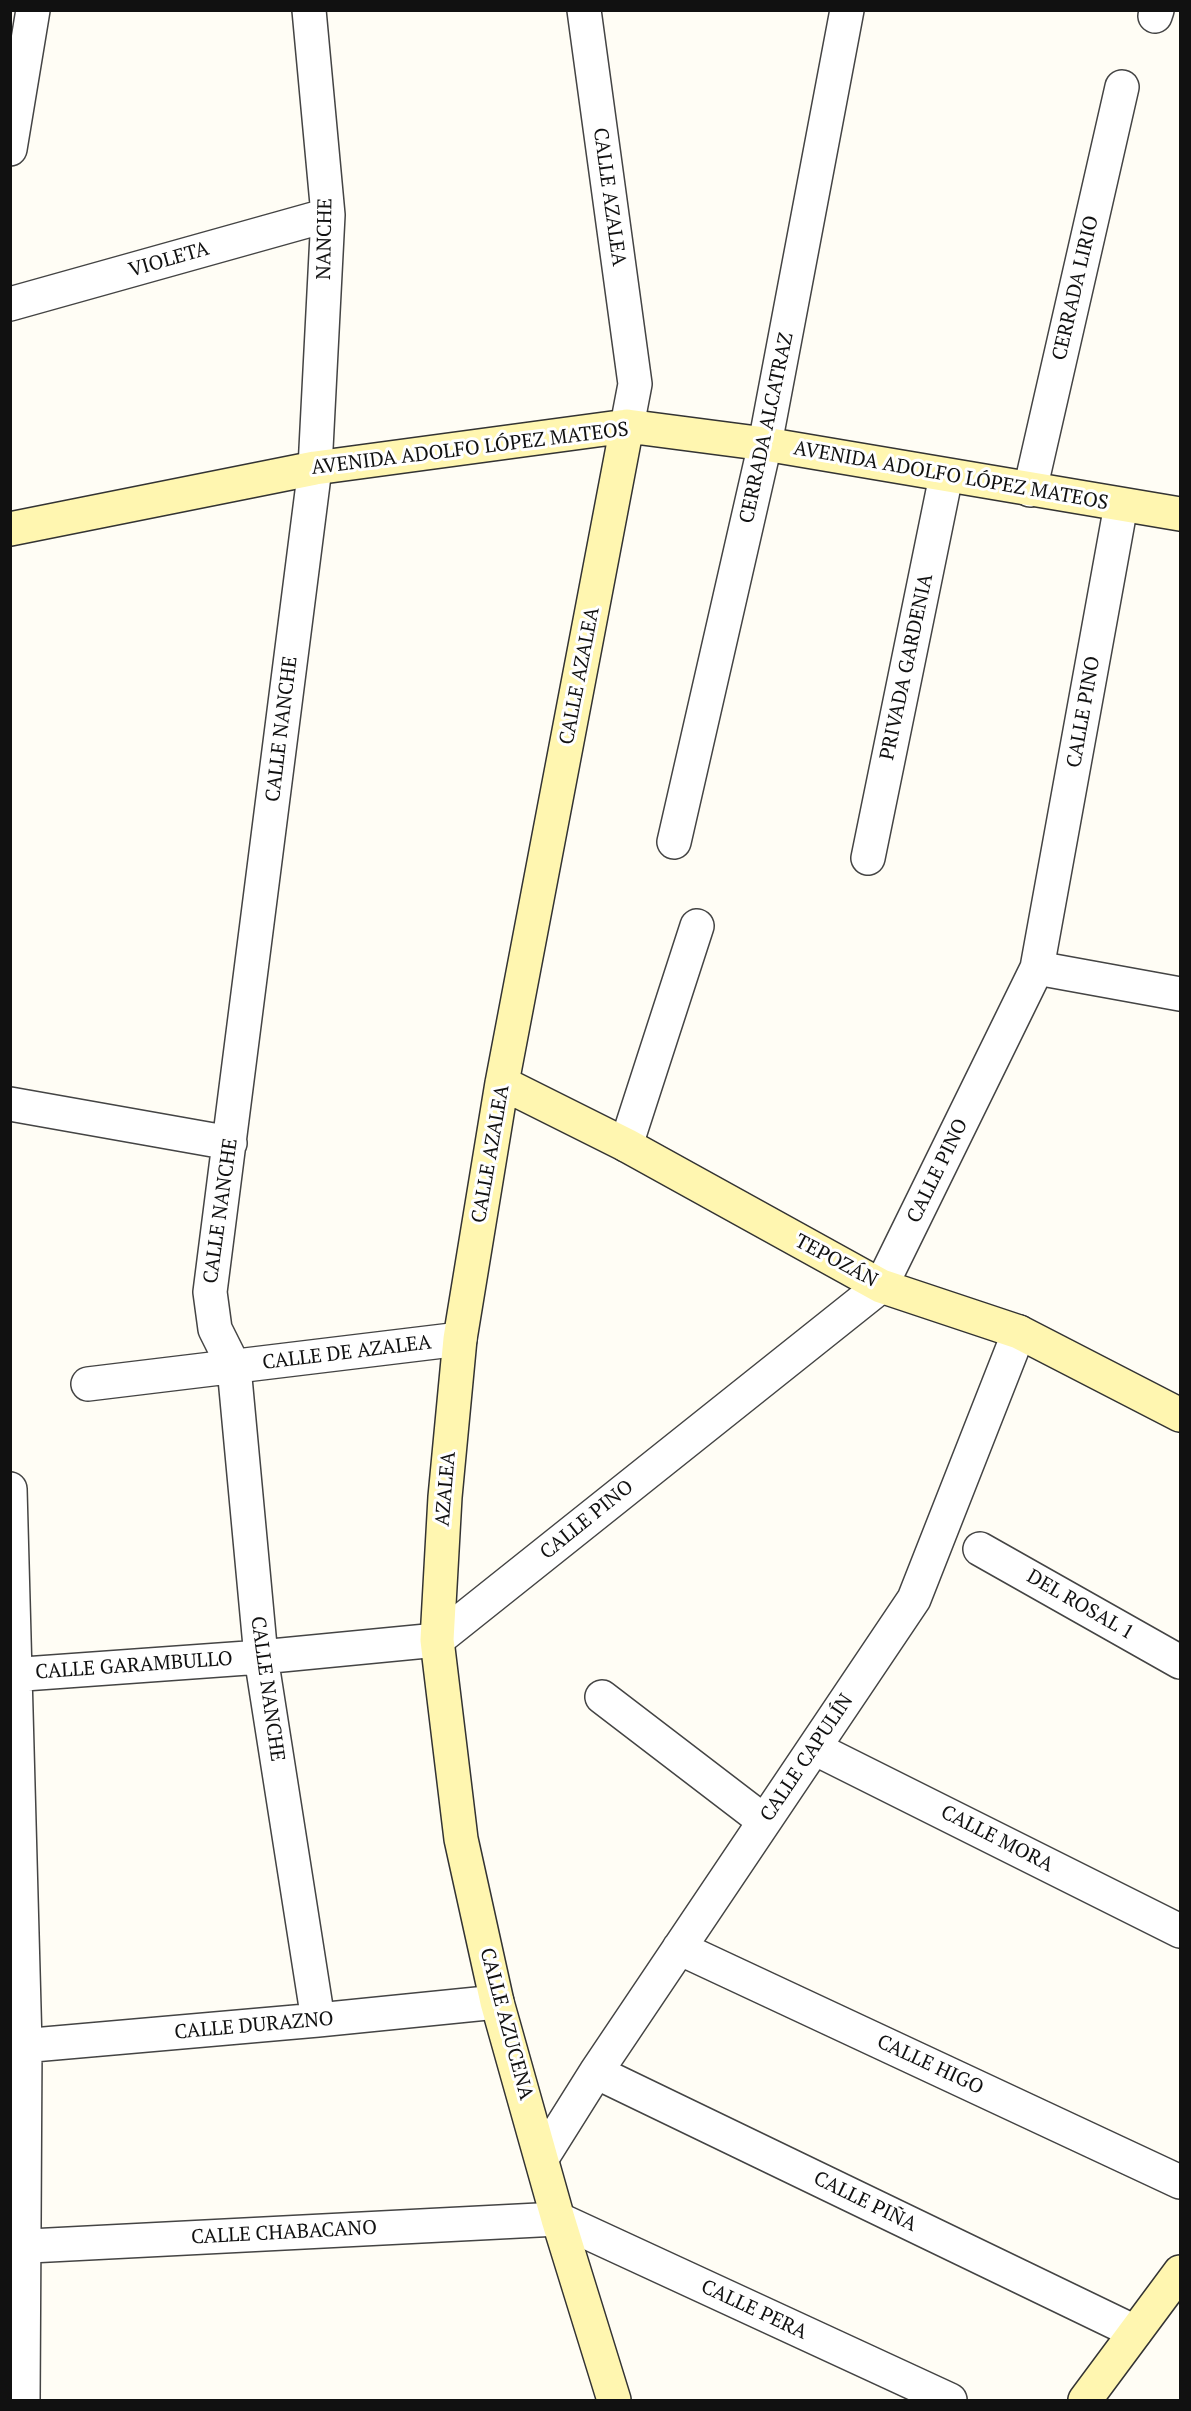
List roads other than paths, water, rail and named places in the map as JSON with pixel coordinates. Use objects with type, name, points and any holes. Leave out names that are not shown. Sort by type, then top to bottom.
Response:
[{"type":"street","points":[[10,149],[33,10]]},
{"type":"street","name":"NANCHE","points":[[309,10],[328,215],[315,468]]},
{"type":"street","name":"CALLE AZALEA","points":[[460,1339],[502,1083],[635,384],[584,10]]},
{"type":"street","name":"CERRADA ALCATRAZ","points":[[675,842],[765,444],[847,10]]},
{"type":"street","name":"CERRADA LIRIO","points":[[1029,490],[1122,87]]},
{"type":"street","name":"VIOLETA","points":[[10,304],[328,215]]},
{"type":"street","name":"AVENIDA ADOLFO LÓPEZ MATEOS","points":[[10,529],[315,468],[627,426],[765,444],[1180,514]]},
{"type":"street","name":"CALLE NANCHE","points":[[315,468],[210,1292],[215,1329],[234,1367],[261,1657],[318,2020]]},
{"type":"street","name":"PRIVADA GARDENIA","points":[[868,858],[946,476]]},
{"type":"street","name":"CALLE PINO","points":[[437,1640],[881,1286],[1037,968],[1121,505]]},
{"type":"street","points":[[626,1145],[697,926]]},
{"type":"street","points":[[1037,968],[1180,994]]},
{"type":"street","name":"TEPOZÁN","points":[[502,1083],[626,1145],[881,1286],[1019,1332],[1180,1415]]},
{"type":"street","points":[[10,1104],[230,1143]]},
{"type":"street","name":"CALLE CAPULÍN","points":[[542,2158],[596,2072],[914,1599],[1019,1332]]},
{"type":"street","name":"CALLE DE AZALEA","points":[[88,1384],[460,1339]]},
{"type":"street","name":"AZALEA","points":[[437,1640],[445,1497],[460,1339]]},
{"type":"street","points":[[10,1489],[18,2046],[17,2246],[23,2400]]},
{"type":"street","name":"DEL ROSAL 1","points":[[980,1548],[1180,1662]]},
{"type":"street","name":"CALLE GARAMBULLO","points":[[14,1675],[261,1657],[437,1640]]},
{"type":"street","name":"CALLE AZUCENA","points":[[437,1640],[461,1839],[497,2002],[558,2219],[614,2400]]},
{"type":"street","points":[[602,1697],[764,1821]]},
{"type":"street","name":"CALLE MORA","points":[[814,1748],[1180,1931]]},
{"type":"street","name":"CALLE HIGO","points":[[679,1948],[1180,2182]]},
{"type":"street","name":"CALLE DURAZNO","points":[[18,2046],[497,2002]]},
{"type":"street","name":"CALLE PIÑA","points":[[596,2072],[1135,2332]]},
{"type":"street","name":"CALLE CHABACANO","points":[[17,2246],[558,2219]]},
{"type":"street","name":"CALLE PERA","points":[[558,2219],[950,2400]]},
{"type":"street","points":[[1085,2400],[1180,2271]]}]
